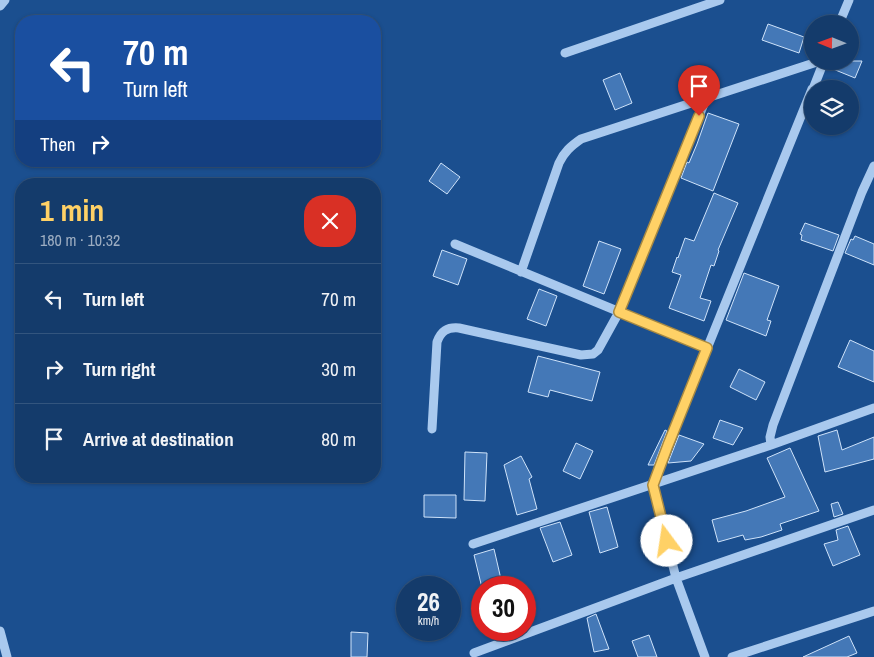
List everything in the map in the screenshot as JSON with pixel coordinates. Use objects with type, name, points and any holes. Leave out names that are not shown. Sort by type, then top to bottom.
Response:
[{"type":"street","points":[[0,6],[5,0]]},
{"type":"street","points":[[565,53],[720,0]]},
{"type":"street","points":[[843,15],[849,0]]},
{"type":"street","points":[[521,272],[559,163],[563,154],[572,145],[581,139],[804,67]]},
{"type":"street","points":[[432,429],[437,342],[445,330],[459,328],[581,356],[588,356],[598,350],[619,312],[706,99]]},
{"type":"street","points":[[705,657],[676,578],[653,485],[804,111]]},
{"type":"street","points":[[771,445],[770,436],[773,425],[862,192],[874,166]]},
{"type":"street","points":[[455,244],[707,348]]},
{"type":"street","points":[[473,544],[771,445],[874,408]]},
{"type":"street","points":[[474,653],[676,578],[874,510]]},
{"type":"street","points":[[732,657],[874,610]]},
{"type":"street","points":[[0,631],[7,657]]},
{"type":"building","points":[[768,24],[804,37],[799,53],[762,40]]},
{"type":"building","points":[[835,70],[858,70],[855,78]]},
{"type":"building","points":[[620,73],[632,103],[615,110],[603,80]]},
{"type":"building","points":[[708,113],[739,124],[713,191],[681,178],[697,144]]},
{"type":"building","points":[[441,163],[460,177],[447,194],[429,181]]},
{"type":"building","points":[[714,193],[738,203],[718,250],[714,266],[711,265],[700,298],[711,301],[704,321],[669,308],[681,275],[672,272],[677,257],[685,238],[694,241]]},
{"type":"building","points":[[805,223],[839,235],[833,251],[801,240],[802,235],[800,234]]},
{"type":"building","points":[[855,236],[874,244],[874,265],[845,253],[851,239],[853,240]]},
{"type":"building","points":[[599,241],[621,249],[604,294],[583,286]]},
{"type":"building","points":[[442,250],[467,259],[458,285],[433,276]]},
{"type":"building","points":[[744,273],[779,286],[767,320],[771,321],[766,336],[726,320]]},
{"type":"building","points":[[539,289],[557,296],[546,326],[527,319]]},
{"type":"building","points":[[850,340],[874,351],[874,382],[838,367]]},
{"type":"building","points":[[538,356],[600,372],[592,401],[550,390],[548,397],[528,392]]},
{"type":"building","points":[[739,369],[765,382],[756,400],[730,387]]},
{"type":"building","points":[[720,420],[743,428],[733,445],[713,438]]},
{"type":"building","points":[[665,430],[667,431],[654,465],[648,465]]},
{"type":"building","points":[[837,430],[842,450],[874,437],[874,459],[825,472],[818,436]]},
{"type":"building","points":[[679,435],[704,444],[691,461],[668,463]]},
{"type":"building","points":[[576,443],[593,451],[580,479],[563,471]]},
{"type":"building","points":[[790,448],[819,511],[780,524],[782,530],[761,537],[745,540],[743,535],[718,542],[712,520],[746,511],[785,497],[767,458]]},
{"type":"building","points":[[465,452],[487,453],[485,501],[464,500]]},
{"type":"building","points":[[521,456],[532,477],[529,479],[537,509],[517,515],[504,465]]},
{"type":"building","points":[[424,495],[456,495],[456,518],[424,517]]},
{"type":"building","points":[[838,502],[843,514],[834,517],[831,504]]},
{"type":"building","points":[[607,507],[618,547],[600,553],[589,512]]},
{"type":"building","points":[[560,522],[572,555],[553,562],[540,528]]},
{"type":"building","points":[[848,526],[860,555],[833,566],[824,544],[838,540],[836,530]]},
{"type":"building","points":[[494,549],[500,576],[479,576],[474,555]]},
{"type":"building","points":[[596,614],[609,649],[594,652],[587,618]]},
{"type":"building","points":[[351,632],[368,633],[367,657],[351,657]]},
{"type":"building","points":[[649,635],[657,657],[638,657],[632,641]]},
{"type":"building","points":[[849,636],[857,653],[847,657],[803,657]]},
{"type":"route","points":[[667,541],[653,485],[707,348],[619,312],[699,116]]}]
